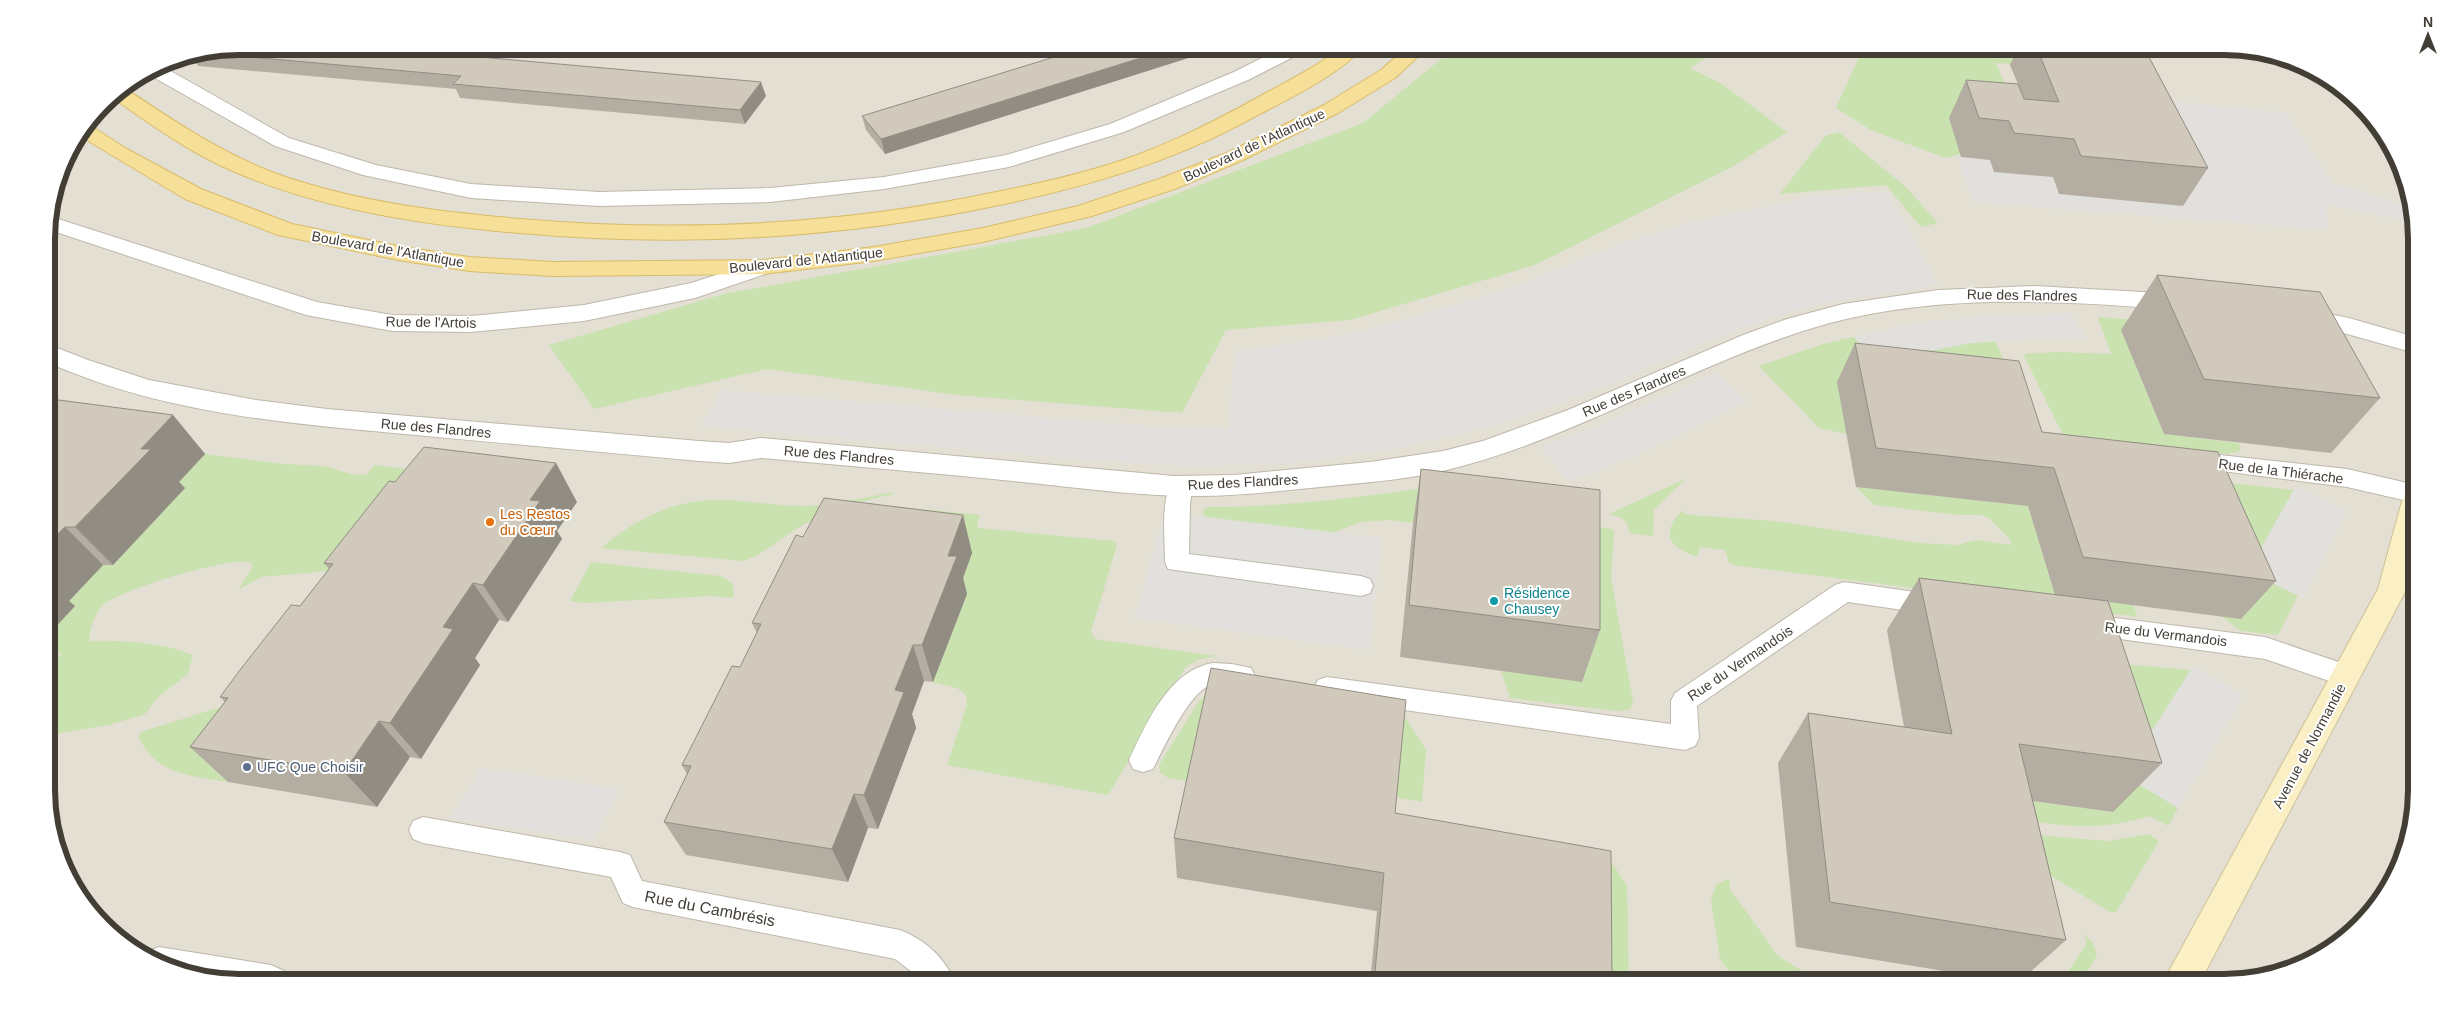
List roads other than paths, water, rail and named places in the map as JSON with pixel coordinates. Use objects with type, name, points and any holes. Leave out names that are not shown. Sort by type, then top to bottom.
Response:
[{"type":"main road","points":[[123,97],[178,133],[244,169],[336,198],[439,218],[550,230],[663,235],[778,230],[873,221],[971,206],[1070,182],[1157,155],[1203,135],[1289,89],[1341,55]]},
{"type":"main road","name":"Boulevard de l'Atlantique","points":[[89,133],[192,194],[286,230],[389,251],[469,264],[553,269],[763,267],[874,254],[983,235],[1084,211],[1167,184],[1236,156],[1331,109],[1388,74],[1410,55]]},
{"type":"main road","name":"Avenue de Normandie","points":[[2185,974],[2392,590],[2408,531]]},
{"type":"street","points":[[160,73],[282,142],[371,170],[471,190],[599,200],[770,196],[884,183],[1009,161],[1116,128],[1241,76],[1282,55]]},
{"type":"street","name":"Rue de l'Artois","points":[[55,224],[314,309],[392,323],[471,324],[584,313],[695,290],[763,267]]},
{"type":"street","name":"Rue des Flandres","points":[[55,355],[103,376],[135,385],[276,412],[327,418],[699,451],[729,453],[761,448],[1189,486],[1327,477],[1422,464],[1469,454],[1509,442],[1577,416],[1724,352],[1792,327],[1825,316],[1900,301],[1980,294],[2102,296],[2202,304]]},
{"type":"street","points":[[2274,312],[2349,326],[2408,343]]},
{"type":"lane","name":"Rue de la Thiérache","points":[[2170,458],[2347,478],[2408,492]]},
{"type":"lane","points":[[1189,486],[1178,504],[1177,562],[1361,586]]},
{"type":"lane","name":"Rue du Vermandois","points":[[1301,684],[1685,738],[1684,700],[1844,592],[1964,609]]},
{"type":"lane","name":"Rue du Vermandois","points":[[2058,620],[2265,648],[2347,676]]},
{"type":"lane","points":[[1143,760],[1184,692],[1194,681],[1212,674],[1264,679]]},
{"type":"lane","name":"Rue du Cambrésis","points":[[423,830],[620,865],[633,893],[900,945],[919,956],[935,974]]},
{"type":"place","name":"Les Restos du Cœur","points":[[490,522]]},
{"type":"place","name":"Résidence Chausey","points":[[1494,601]]},
{"type":"place","name":"UFC Que Choisir","points":[[247,767]]}]
